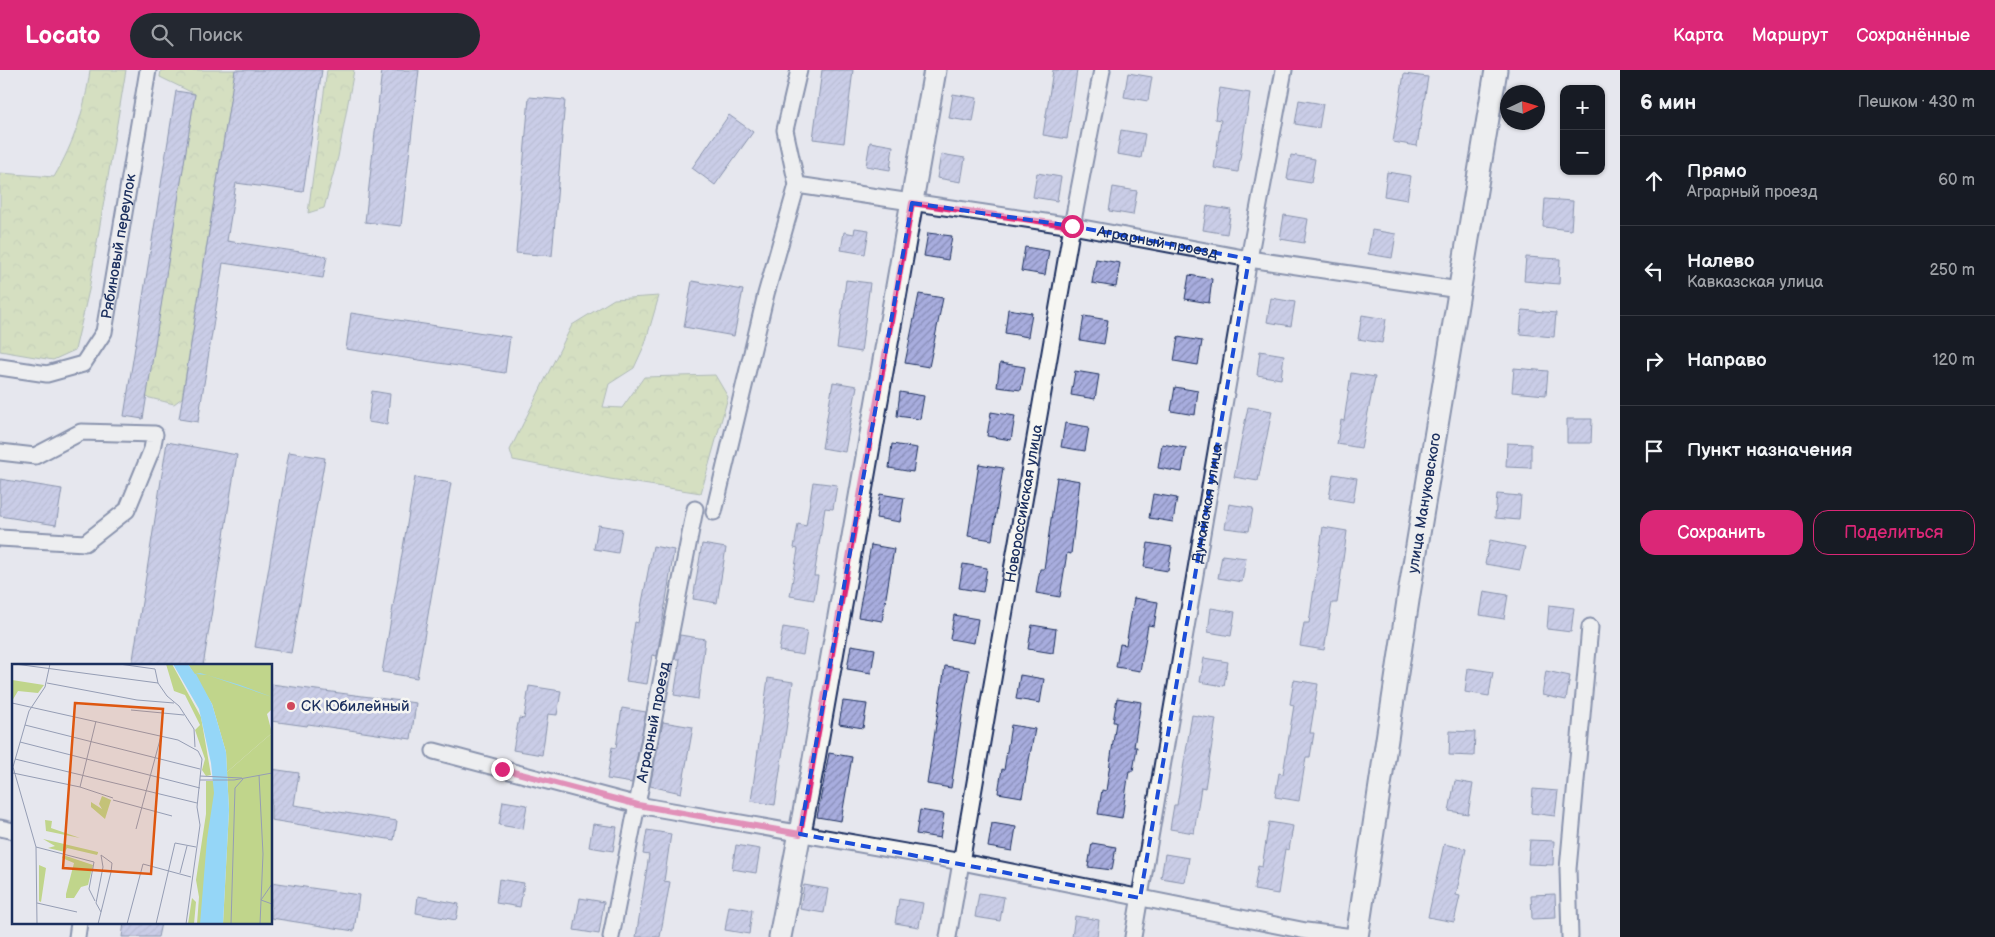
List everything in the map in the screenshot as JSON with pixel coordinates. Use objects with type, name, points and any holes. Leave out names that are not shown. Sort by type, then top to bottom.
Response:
[{"type":"street","name":"Рябиновый переулок","points":[[0,367],[47,374],[82,364],[104,332],[148,70]]},
{"type":"street","points":[[714,512],[766,294],[797,185],[785,130],[799,70]]},
{"type":"street","points":[[780,937],[800,834],[935,70]]},
{"type":"street","name":"Новороссийская улица","points":[[948,937],[1072,226],[1102,70]]},
{"type":"street","name":"Дунайская улица","points":[[1133,937],[1249,259],[1284,70]]},
{"type":"street","name":"улица Мануковского","points":[[1355,937],[1496,70]]},
{"type":"street","name":"Аграрный проезд","points":[[797,185],[1072,226],[1249,259],[1459,290]]},
{"type":"street","points":[[0,452],[35,456],[81,432],[155,434],[152,449],[127,510],[85,543],[0,538]]},
{"type":"street","name":"Аграрный проезд","points":[[611,937],[695,509]]},
{"type":"street","points":[[1570,937],[1568,869],[1590,627]]},
{"type":"street","points":[[434,751],[638,805],[962,862],[1306,931],[1355,937]]},
{"type":"street","points":[[77,937],[78,924]]},
{"type":"highlighted area","points":[[912,203],[1072,226],[1249,259],[1140,898],[800,834]]},
{"type":"green space","points":[[90,70],[126,70],[89,290],[75,350],[53,360],[0,351],[0,173],[54,177],[78,125]]},
{"type":"green space","points":[[161,70],[235,70],[182,398],[174,404],[146,397],[195,94],[160,77]]},
{"type":"green space","points":[[327,70],[354,70],[338,157],[324,208],[308,213]]},
{"type":"green space","points":[[659,296],[645,344],[634,368],[609,384],[603,407],[622,408],[644,377],[715,375],[728,397],[701,493],[610,479],[513,460],[510,450],[572,325],[614,299]]},
{"type":"building","points":[[235,70],[322,70],[303,192],[236,183],[227,241],[327,256],[323,278],[223,263],[198,422],[179,419]]},
{"type":"building","points":[[382,70],[419,70],[401,226],[365,222]]},
{"type":"building","points":[[822,70],[853,70],[844,143],[813,139]]},
{"type":"building","points":[[1053,70],[1077,70],[1067,139],[1043,135]]},
{"type":"building","points":[[1128,73],[1152,77],[1148,101],[1124,97]]},
{"type":"building","points":[[1404,74],[1428,77],[1417,146],[1393,142]]},
{"type":"building","points":[[1220,88],[1250,93],[1238,172],[1214,168],[1221,120],[1215,119]]},
{"type":"building","points":[[176,91],[195,94],[143,419],[124,416]]},
{"type":"building","points":[[953,94],[977,98],[973,122],[949,118]]},
{"type":"building","points":[[529,97],[565,100],[552,256],[516,253]]},
{"type":"building","points":[[1299,100],[1323,104],[1319,128],[1295,124]]},
{"type":"building","points":[[729,115],[753,132],[715,185],[692,168]]},
{"type":"building","points":[[1121,130],[1145,134],[1141,158],[1117,154]]},
{"type":"building","points":[[870,142],[893,146],[890,170],[866,166]]},
{"type":"building","points":[[941,154],[965,158],[961,182],[937,178]]},
{"type":"building","points":[[1291,155],[1315,159],[1311,183],[1287,179]]},
{"type":"building","points":[[1387,172],[1411,176],[1407,200],[1384,196]]},
{"type":"building","points":[[1037,173],[1061,177],[1057,201],[1033,197]]},
{"type":"building","points":[[1113,187],[1137,191],[1133,215],[1109,211]]},
{"type":"building","points":[[1545,199],[1573,201],[1571,230],[1543,227]]},
{"type":"building","points":[[1207,206],[1231,210],[1227,234],[1203,230]]},
{"type":"building","points":[[1284,215],[1308,219],[1304,243],[1280,239]]},
{"type":"building","points":[[855,228],[869,230],[865,254],[841,250],[844,232],[854,234]]},
{"type":"building","points":[[1372,230],[1396,234],[1392,258],[1368,254]]},
{"type":"building","points":[[928,233],[952,236],[948,260],[924,256]]},
{"type":"building","points":[[1025,247],[1049,251],[1045,275],[1021,271]]},
{"type":"building","points":[[1526,257],[1560,259],[1559,284],[1524,281]]},
{"type":"building","points":[[1096,259],[1120,263],[1116,287],[1092,283]]},
{"type":"building","points":[[1189,275],[1212,279],[1209,303],[1185,299]]},
{"type":"building","points":[[846,280],[870,283],[861,352],[837,348]]},
{"type":"building","points":[[692,281],[743,290],[734,336],[684,327]]},
{"type":"building","points":[[919,294],[943,298],[929,367],[905,363]]},
{"type":"building","points":[[1271,298],[1295,302],[1291,326],[1267,322]]},
{"type":"building","points":[[1008,309],[1032,313],[1028,337],[1005,333]]},
{"type":"building","points":[[1522,310],[1556,313],[1554,337],[1520,334]]},
{"type":"building","points":[[351,313],[510,337],[505,373],[346,349]]},
{"type":"building","points":[[1362,315],[1386,319],[1382,343],[1358,339]]},
{"type":"building","points":[[1084,316],[1108,320],[1104,344],[1080,340]]},
{"type":"building","points":[[1178,337],[1202,341],[1198,365],[1174,361]]},
{"type":"building","points":[[1260,351],[1284,355],[1281,379],[1257,375]]},
{"type":"building","points":[[1000,363],[1025,367],[1021,390],[997,387]]},
{"type":"building","points":[[1514,368],[1548,371],[1546,395],[1512,392]]},
{"type":"building","points":[[1075,371],[1099,375],[1095,399],[1071,395]]},
{"type":"building","points":[[1351,373],[1375,377],[1361,448],[1337,444],[1341,420],[1344,421]]},
{"type":"building","points":[[833,382],[857,386],[845,452],[822,448]]},
{"type":"building","points":[[1175,387],[1198,391],[1195,415],[1171,411]]},
{"type":"building","points":[[372,391],[390,394],[387,425],[368,422]]},
{"type":"building","points":[[900,392],[924,396],[920,419],[897,416]]},
{"type":"building","points":[[1248,407],[1272,411],[1258,481],[1234,477]]},
{"type":"building","points":[[991,412],[1015,416],[1011,440],[987,436]]},
{"type":"building","points":[[1567,419],[1592,419],[1591,443],[1567,443]]},
{"type":"building","points":[[1065,423],[1089,427],[1085,451],[1061,447]]},
{"type":"building","points":[[167,442],[237,455],[203,664],[132,664]]},
{"type":"building","points":[[1507,443],[1531,444],[1531,468],[1506,467]]},
{"type":"building","points":[[892,444],[917,448],[913,472],[889,468]]},
{"type":"building","points":[[1162,444],[1186,448],[1182,472],[1158,468]]},
{"type":"building","points":[[289,452],[325,458],[291,653],[255,647]]},
{"type":"building","points":[[979,464],[1003,468],[992,540],[968,536]]},
{"type":"building","points":[[1333,474],[1357,478],[1353,502],[1329,498]]},
{"type":"building","points":[[415,477],[451,483],[417,678],[382,672]]},
{"type":"building","points":[[1057,477],[1080,481],[1071,554],[1067,553],[1060,597],[1036,593],[1040,569],[1044,569]]},
{"type":"building","points":[[0,479],[62,489],[56,525],[0,516]]},
{"type":"building","points":[[813,482],[837,485],[833,509],[825,508],[814,576],[818,576],[814,600],[790,596],[798,549],[794,548],[798,524],[806,526]]},
{"type":"building","points":[[880,494],[904,498],[900,522],[876,518]]},
{"type":"building","points":[[1153,494],[1177,498],[1173,522],[1149,518]]},
{"type":"building","points":[[1497,494],[1521,496],[1519,520],[1495,518]]},
{"type":"building","points":[[1229,504],[1253,508],[1249,531],[1225,528]]},
{"type":"building","points":[[598,525],[622,529],[618,553],[594,549]]},
{"type":"building","points":[[1323,527],[1347,531],[1337,603],[1332,603],[1324,650],[1300,646],[1304,623],[1309,623]]},
{"type":"building","points":[[1490,540],[1525,547],[1520,570],[1485,564]]},
{"type":"building","points":[[1148,543],[1172,547],[1168,571],[1144,567]]},
{"type":"building","points":[[702,544],[726,548],[717,603],[693,599]]},
{"type":"building","points":[[871,545],[894,549],[882,621],[858,617]]},
{"type":"building","points":[[653,546],[674,550],[657,656],[652,655],[647,684],[626,681],[635,622],[638,623]]},
{"type":"building","points":[[1222,555],[1246,558],[1242,582],[1218,578]]},
{"type":"building","points":[[963,564],[987,568],[983,592],[959,588]]},
{"type":"building","points":[[1484,591],[1508,595],[1504,619],[1480,615]]},
{"type":"building","points":[[1134,598],[1158,602],[1154,626],[1148,625],[1140,671],[1116,667],[1120,644],[1126,645]]},
{"type":"building","points":[[1549,605],[1574,608],[1571,632],[1547,629]]},
{"type":"building","points":[[1211,608],[1235,612],[1231,636],[1208,632]]},
{"type":"building","points":[[954,615],[978,619],[974,643],[950,639]]},
{"type":"building","points":[[1032,625],[1056,629],[1053,653],[1028,649]]},
{"type":"building","points":[[783,627],[807,631],[803,655],[779,651]]},
{"type":"building","points":[[680,635],[705,639],[698,699],[674,695],[680,659],[675,659]]},
{"type":"building","points":[[851,645],[875,649],[871,673],[847,669]]},
{"type":"building","points":[[1204,658],[1228,662],[1224,686],[1200,682]]},
{"type":"building","points":[[945,666],[969,670],[951,788],[927,784]]},
{"type":"building","points":[[1468,668],[1493,672],[1489,696],[1465,692]]},
{"type":"building","points":[[1546,671],[1570,676],[1566,700],[1542,695]]},
{"type":"building","points":[[1020,675],[1044,679],[1040,703],[1016,699]]},
{"type":"building","points":[[768,678],[793,682],[775,805],[751,801]]},
{"type":"building","points":[[1294,680],[1318,684],[1310,733],[1314,733],[1310,757],[1306,757],[1299,801],[1275,797],[1279,773],[1283,774],[1294,705],[1290,704]]},
{"type":"building","points":[[272,684],[416,703],[411,739],[308,724],[307,726],[272,721]]},
{"type":"building","points":[[529,686],[561,691],[557,715],[548,714],[542,755],[513,750],[519,718],[524,719]]},
{"type":"building","points":[[1117,698],[1141,702],[1134,747],[1137,747],[1133,771],[1129,771],[1122,818],[1098,814],[1102,790],[1106,791],[1116,722],[1113,722]]},
{"type":"building","points":[[843,701],[867,704],[863,728],[839,724]]},
{"type":"building","points":[[622,708],[646,712],[632,783],[607,779],[612,747],[616,748]]},
{"type":"building","points":[[1192,715],[1216,719],[1205,788],[1201,787],[1194,833],[1170,829],[1174,805],[1177,805]]},
{"type":"building","points":[[663,722],[693,727],[681,793],[650,786]]},
{"type":"building","points":[[1011,725],[1035,729],[1022,797],[998,793],[1002,769],[1004,770]]},
{"type":"building","points":[[1450,731],[1475,732],[1474,756],[1449,755]]},
{"type":"building","points":[[829,753],[852,757],[841,821],[817,817]]},
{"type":"building","points":[[272,769],[299,773],[294,805],[397,821],[394,840],[272,820]]},
{"type":"building","points":[[1455,781],[1473,784],[1468,814],[1449,811]]},
{"type":"building","points":[[1533,789],[1558,791],[1555,816],[1531,813]]},
{"type":"building","points":[[503,801],[527,805],[523,829],[499,825]]},
{"type":"building","points":[[920,810],[944,814],[940,838],[916,834]]},
{"type":"building","points":[[1269,822],[1293,826],[1289,850],[1285,849],[1278,894],[1254,890],[1258,866],[1262,867]]},
{"type":"building","points":[[992,823],[1016,827],[1012,851],[988,847]]},
{"type":"building","points":[[593,824],[617,827],[613,851],[589,847]]},
{"type":"building","points":[[647,830],[671,834],[664,881],[670,882],[660,937],[636,937],[649,855],[643,854]]},
{"type":"building","points":[[1530,840],[1554,841],[1553,865],[1528,864]]},
{"type":"building","points":[[1092,843],[1116,847],[1112,870],[1088,867]]},
{"type":"building","points":[[1444,844],[1466,849],[1456,895],[1460,896],[1454,922],[1428,917]]},
{"type":"building","points":[[736,845],[760,849],[756,873],[732,869]]},
{"type":"building","points":[[1165,854],[1189,858],[1185,882],[1161,878]]},
{"type":"building","points":[[499,879],[524,883],[520,907],[496,903]]},
{"type":"building","points":[[272,882],[359,895],[354,931],[272,918]]},
{"type":"building","points":[[804,885],[828,889],[824,913],[800,909]]},
{"type":"building","points":[[979,893],[1004,897],[1000,921],[975,917]]},
{"type":"building","points":[[1555,894],[1556,918],[1532,919],[1531,895]]},
{"type":"building","points":[[418,896],[459,904],[456,920],[416,913]]},
{"type":"building","points":[[580,898],[604,902],[599,934],[574,930]]},
{"type":"building","points":[[899,899],[923,903],[919,927],[895,923]]},
{"type":"building","points":[[729,906],[752,910],[749,934],[725,930]]},
{"type":"building","points":[[1075,916],[1099,920],[1097,937],[1072,937]]},
{"type":"building","points":[[124,924],[161,924],[158,937],[122,937]]},
{"type":"place","name":"СК Юбилейный","points":[[291,706]]},
{"type":"route","points":[[502,769],[638,805],[800,834],[912,203],[1072,226]]}]
